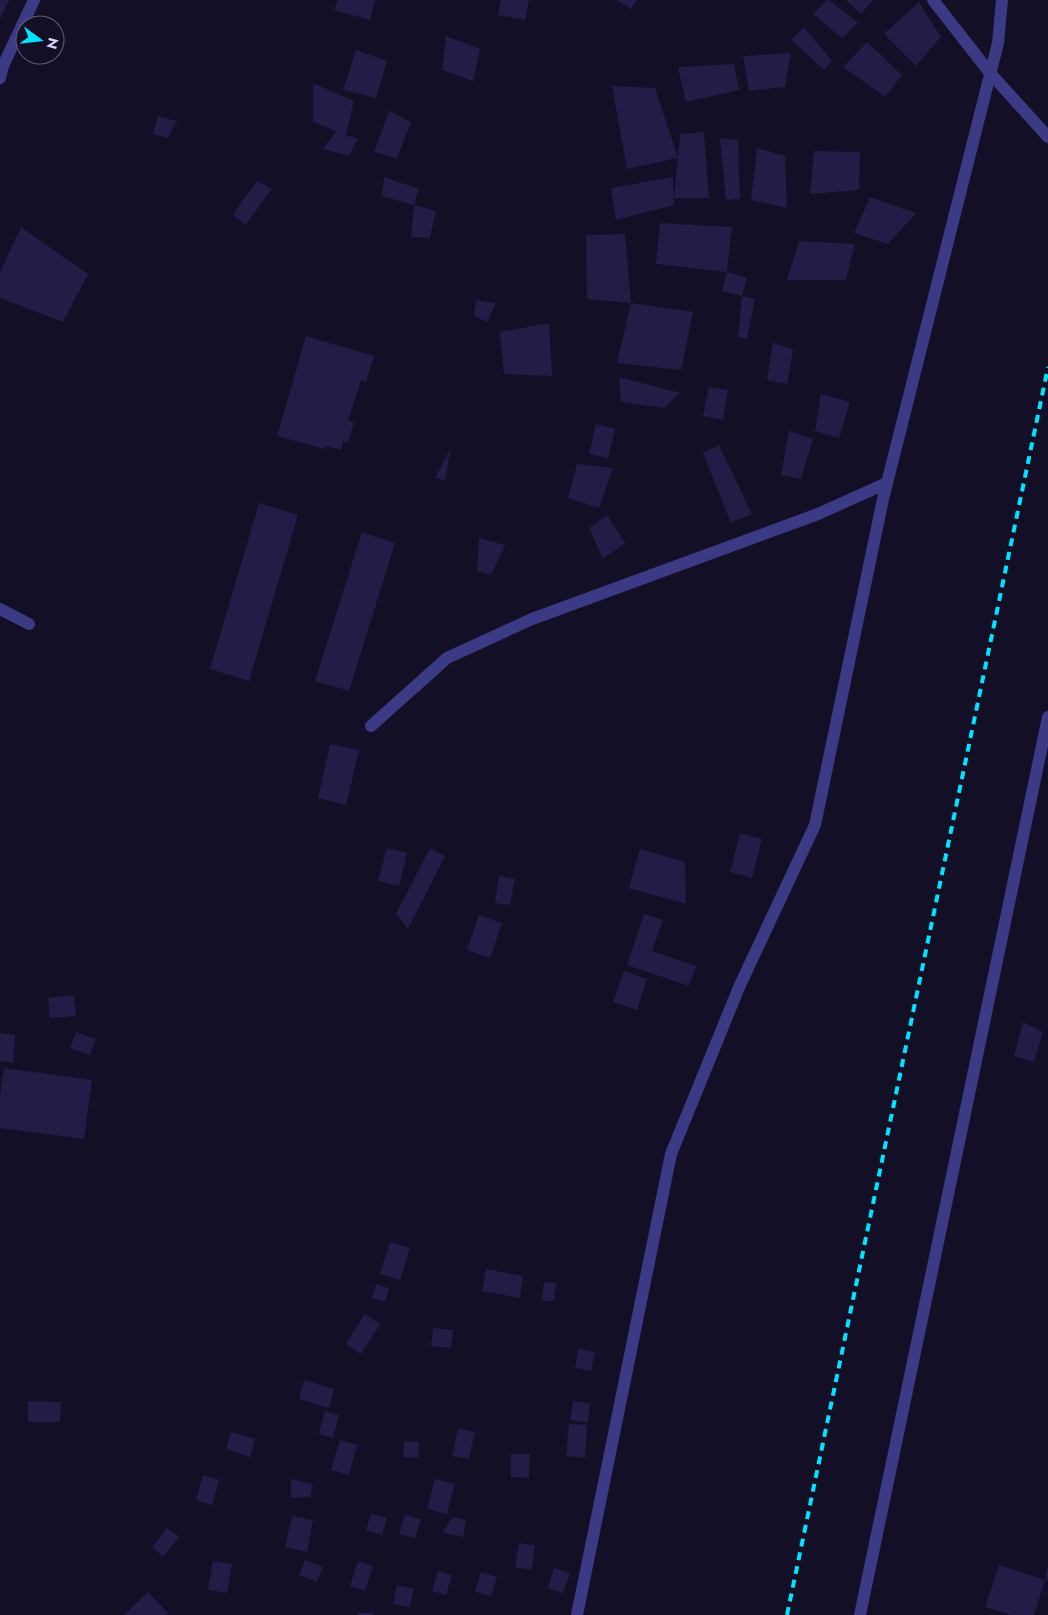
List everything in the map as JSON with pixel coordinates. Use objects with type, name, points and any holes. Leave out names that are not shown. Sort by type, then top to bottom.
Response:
[{"type":"street","points":[[0,78],[34,0]]},
{"type":"street","points":[[933,0],[990,73],[1048,137]]},
{"type":"street","points":[[577,1615],[671,1154],[740,985],[815,825],[887,483],[998,43],[1002,0]]},
{"type":"street","points":[[371,726],[447,658],[532,620],[818,514],[887,483]]},
{"type":"street","points":[[0,609],[29,624]]},
{"type":"street","points":[[860,1615],[1048,718]]},
{"type":"building","points":[[0,0],[9,0],[0,19]]},
{"type":"building","points":[[338,0],[375,0],[370,20],[334,10]]},
{"type":"building","points":[[501,0],[529,0],[525,20],[498,15]]},
{"type":"building","points":[[617,0],[637,0],[631,9]]},
{"type":"building","points":[[827,0],[858,23],[842,38],[813,14]]},
{"type":"building","points":[[846,0],[873,0],[861,14]]},
{"type":"building","points":[[919,2],[941,37],[916,66],[884,34]]},
{"type":"building","points":[[804,27],[832,61],[824,70],[791,40]]},
{"type":"building","points":[[446,36],[480,49],[473,81],[442,70]]},
{"type":"building","points":[[867,42],[902,75],[885,97],[843,67]]},
{"type":"building","points":[[356,50],[387,61],[376,98],[343,90]]},
{"type":"building","points":[[791,53],[785,87],[749,91],[743,56]]},
{"type":"building","points":[[734,64],[739,90],[686,102],[678,67]]},
{"type":"building","points":[[313,83],[354,101],[346,135],[358,139],[349,156],[323,149],[336,132],[341,133],[313,122]]},
{"type":"building","points":[[612,86],[655,88],[678,158],[627,169]]},
{"type":"building","points":[[389,111],[411,122],[397,158],[374,152]]},
{"type":"building","points":[[158,116],[177,121],[168,138],[153,134]]},
{"type":"building","points":[[704,132],[709,198],[674,198],[680,134]]},
{"type":"building","points":[[720,138],[738,140],[740,199],[726,200]]},
{"type":"building","points":[[757,148],[785,156],[787,208],[751,200]]},
{"type":"building","points":[[814,151],[860,152],[859,190],[810,194]]},
{"type":"building","points":[[384,177],[419,189],[414,205],[382,196]]},
{"type":"building","points":[[673,177],[674,205],[616,220],[611,188]]},
{"type":"building","points":[[257,181],[272,189],[245,225],[233,214]]},
{"type":"building","points":[[870,197],[916,213],[888,244],[854,233]]},
{"type":"building","points":[[414,205],[436,211],[430,238],[411,237]]},
{"type":"building","points":[[660,223],[732,227],[727,272],[656,264]]},
{"type":"building","points":[[21,227],[88,274],[63,322],[0,298],[0,272]]},
{"type":"building","points":[[625,234],[631,303],[587,299],[586,235]]},
{"type":"building","points":[[799,241],[855,244],[846,280],[787,280]]},
{"type":"building","points":[[727,272],[747,278],[742,296],[722,291]]},
{"type":"building","points":[[742,296],[755,299],[747,339],[738,337]]},
{"type":"building","points":[[476,300],[496,303],[487,322],[474,316]]},
{"type":"building","points":[[631,303],[693,312],[681,370],[617,363]]},
{"type":"building","points":[[549,323],[552,376],[504,374],[500,332]]},
{"type":"building","points":[[306,336],[374,356],[366,382],[361,380],[348,421],[354,422],[348,443],[343,441],[341,450],[326,446],[325,449],[277,436]]},
{"type":"building","points":[[773,343],[793,349],[787,384],[767,380]]},
{"type":"building","points":[[619,377],[680,393],[664,408],[621,402]]},
{"type":"building","points":[[709,387],[728,390],[723,420],[703,416]]},
{"type":"building","points":[[821,394],[850,402],[839,438],[815,431]]},
{"type":"building","points":[[596,424],[615,429],[608,458],[589,454]]},
{"type":"building","points":[[789,431],[813,439],[801,479],[781,475]]},
{"type":"building","points":[[719,445],[752,514],[731,523],[703,453]]},
{"type":"building","points":[[451,447],[445,480],[435,478]]},
{"type":"building","points":[[577,464],[613,468],[599,508],[568,498]]},
{"type":"building","points":[[259,503],[298,515],[249,681],[210,669]]},
{"type":"building","points":[[607,515],[625,543],[603,559],[589,528]]},
{"type":"building","points":[[362,532],[395,543],[349,691],[315,681]]},
{"type":"building","points":[[479,538],[505,545],[491,575],[477,571]]},
{"type":"building","points":[[330,744],[359,750],[346,805],[318,798]]},
{"type":"building","points":[[740,833],[762,839],[752,878],[730,872]]},
{"type":"building","points":[[387,848],[407,853],[399,886],[378,881]]},
{"type":"building","points":[[430,848],[445,856],[408,929],[396,914]]},
{"type":"building","points":[[640,849],[685,862],[686,904],[629,888]]},
{"type":"building","points":[[499,876],[515,879],[510,905],[495,903]]},
{"type":"building","points":[[644,914],[663,920],[652,951],[696,966],[689,986],[627,965]]},
{"type":"building","points":[[479,915],[502,923],[490,958],[467,950]]},
{"type":"building","points":[[624,971],[647,979],[637,1010],[613,1002]]},
{"type":"building","points":[[74,995],[76,1016],[50,1018],[48,998]]},
{"type":"building","points":[[1023,1022],[1043,1032],[1034,1062],[1014,1056]]},
{"type":"building","points":[[76,1032],[96,1039],[90,1055],[70,1048]]},
{"type":"building","points":[[0,1033],[15,1035],[13,1063],[0,1061]]},
{"type":"building","points":[[4,1068],[92,1080],[84,1139],[0,1128],[0,1096]]},
{"type":"building","points":[[390,1242],[410,1248],[400,1280],[380,1274]]},
{"type":"building","points":[[486,1269],[523,1276],[520,1298],[482,1291]]},
{"type":"building","points":[[544,1282],[556,1283],[554,1301],[542,1301]]},
{"type":"building","points":[[376,1284],[389,1288],[385,1302],[372,1298]]},
{"type":"building","points":[[365,1314],[380,1324],[361,1354],[346,1344]]},
{"type":"building","points":[[433,1328],[453,1330],[451,1348],[431,1346]]},
{"type":"building","points":[[578,1349],[595,1352],[591,1371],[575,1368]]},
{"type":"building","points":[[304,1380],[334,1389],[329,1408],[299,1399]]},
{"type":"building","points":[[28,1401],[61,1402],[60,1422],[28,1422]]},
{"type":"building","points":[[573,1401],[590,1403],[588,1423],[570,1420]]},
{"type":"building","points":[[325,1411],[339,1415],[333,1438],[319,1434]]},
{"type":"building","points":[[569,1424],[587,1425],[585,1458],[566,1456]]},
{"type":"building","points":[[458,1428],[475,1432],[469,1459],[452,1456]]},
{"type":"building","points":[[231,1432],[255,1439],[250,1457],[226,1449]]},
{"type":"building","points":[[340,1440],[357,1445],[349,1475],[331,1470]]},
{"type":"building","points":[[404,1441],[419,1442],[418,1458],[403,1457]]},
{"type":"building","points":[[511,1454],[530,1454],[529,1478],[511,1477]]},
{"type":"building","points":[[203,1475],[219,1480],[212,1505],[196,1500]]},
{"type":"building","points":[[291,1479],[313,1484],[310,1497],[291,1498]]},
{"type":"building","points":[[435,1479],[455,1484],[447,1514],[427,1509]]},
{"type":"building","points":[[371,1514],[387,1518],[382,1535],[366,1530]]},
{"type":"building","points":[[405,1515],[421,1519],[415,1538],[399,1534]]},
{"type":"building","points":[[292,1516],[313,1520],[307,1552],[285,1547]]},
{"type":"building","points":[[452,1517],[466,1520],[463,1537],[443,1533]]},
{"type":"building","points":[[167,1528],[179,1537],[163,1557],[152,1547]]},
{"type":"building","points":[[519,1543],[535,1545],[532,1570],[515,1567]]},
{"type":"building","points":[[305,1560],[323,1567],[317,1582],[299,1575]]},
{"type":"building","points":[[213,1561],[232,1564],[227,1593],[208,1590]]},
{"type":"building","points":[[358,1561],[373,1566],[365,1591],[350,1586]]},
{"type":"building","points":[[999,1565],[1045,1580],[1034,1615],[1012,1615],[985,1607]]},
{"type":"building","points":[[554,1568],[570,1573],[563,1593],[548,1588]]},
{"type":"building","points":[[1047,1569],[1048,1580],[1045,1580]]},
{"type":"building","points":[[438,1571],[452,1575],[446,1595],[432,1591]]},
{"type":"building","points":[[481,1572],[497,1577],[491,1596],[475,1592]]},
{"type":"building","points":[[397,1585],[414,1589],[410,1607],[393,1604]]},
{"type":"building","points":[[148,1592],[168,1613],[166,1615],[124,1615]]},
{"type":"building","points":[[358,1613],[373,1613],[373,1615],[358,1615]]},
{"type":"railway","points":[[787,1615],[1048,367]]}]
